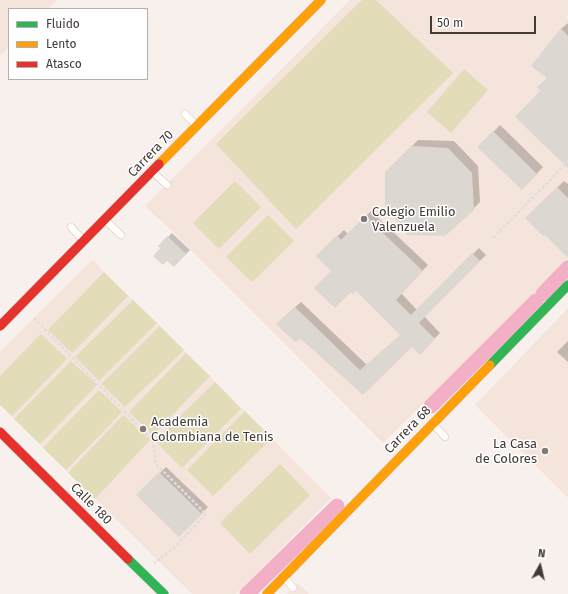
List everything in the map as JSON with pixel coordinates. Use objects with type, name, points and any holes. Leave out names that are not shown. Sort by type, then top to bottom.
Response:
[{"type":"street","name":"Carrera 70","points":[[0,326],[197,126],[315,2]]},
{"type":"street","name":"Carrera 68","points":[[267,594],[568,285]]},
{"type":"street","name":"Calle 180","points":[[0,432],[164,594]]},
{"type":"lane","points":[[185,114],[197,126]]},
{"type":"lane","points":[[152,171],[167,185]]},
{"type":"lane","points":[[104,220],[121,235]]},
{"type":"lane","points":[[71,227],[84,241]]},
{"type":"lane","points":[[432,424],[444,437]]},
{"type":"lane","points":[[284,577],[293,588]]},
{"type":"path","points":[[493,238],[568,162]]},
{"type":"path","points":[[34,318],[153,441],[156,464],[206,514],[175,547],[142,572]]},
{"type":"shaded area","points":[[0,0],[57,0],[49,8],[8,8],[8,48],[2,54],[0,53]]},
{"type":"shaded area","name":"Colegio Emilio Valenzuela","points":[[350,0],[568,0],[568,15],[566,17],[568,20],[568,262],[383,443],[173,232],[145,206]]},
{"type":"shaded area","points":[[362,0],[376,0],[453,73],[296,229],[216,144]]},
{"type":"shaded area","points":[[464,69],[488,90],[451,133],[427,112]]},
{"type":"shaded area","points":[[235,181],[261,207],[219,249],[193,223]]},
{"type":"shaded area","points":[[268,215],[294,241],[252,282],[226,257]]},
{"type":"shaded area","name":"Academia Colombiana de Tenis","points":[[93,259],[104,272],[160,326],[331,498],[236,594],[192,594],[0,405],[0,352]]},
{"type":"shaded area","points":[[104,272],[128,296],[72,353],[48,330]]},
{"type":"shaded area","points":[[133,300],[157,323],[99,381],[75,357]]},
{"type":"shaded area","name":"La Casa de Colores","points":[[568,308],[568,498],[475,405]]},
{"type":"shaded area","points":[[160,326],[184,350],[125,407],[101,384]]},
{"type":"shaded area","points":[[41,334],[67,359],[12,416],[0,405],[0,376]]},
{"type":"shaded area","points":[[186,353],[210,376],[153,435],[129,412]]},
{"type":"shaded area","points":[[71,361],[97,385],[40,444],[14,419]]},
{"type":"shaded area","points":[[215,382],[241,409],[182,468],[155,441]]},
{"type":"shaded area","points":[[99,390],[122,412],[66,470],[43,448]]},
{"type":"shaded area","points":[[245,411],[272,438],[213,496],[187,470]]},
{"type":"shaded area","points":[[123,415],[150,440],[95,499],[68,473]]},
{"type":"shaded area","points":[[280,464],[310,495],[250,554],[220,523]]},
{"type":"shaded area","points":[[298,583],[309,594],[287,594]]},
{"type":"building","points":[[561,28],[568,36],[568,168],[515,117],[540,91],[537,87],[547,78],[531,66]]},
{"type":"building","points":[[493,131],[537,174],[522,190],[477,147]]},
{"type":"building","points":[[411,146],[448,148],[472,173],[474,210],[445,236],[407,235],[385,206],[385,172]]},
{"type":"building","points":[[557,187],[568,198],[568,258],[525,218]]},
{"type":"building","points":[[365,216],[423,271],[396,300],[411,315],[472,253],[480,261],[419,323],[435,339],[420,355],[412,347],[363,395],[301,339],[295,342],[276,324],[295,307],[360,370],[400,335],[356,291],[353,294],[351,292],[335,308],[314,288],[331,271],[316,256],[337,235],[341,240]]},
{"type":"building","points":[[167,236],[186,254],[174,267],[167,261],[163,265],[153,256],[160,248],[158,246]]},
{"type":"building","points":[[159,472],[202,514],[179,537],[136,495]]},
{"type":"waterway","points":[[543,294],[568,268]]},
{"type":"waterway","points":[[431,406],[536,301]]},
{"type":"waterway","points":[[247,594],[337,506]]},
{"type":"traffic: fast","points":[[490,365],[568,285]]},
{"type":"traffic: fast","points":[[128,559],[164,594]]},
{"type":"traffic: slow","points":[[159,164],[321,0]]},
{"type":"traffic: slow","points":[[267,594],[490,365]]},
{"type":"traffic: jam","points":[[0,326],[159,164]]},
{"type":"traffic: jam","points":[[0,432],[128,559]]},
{"type":"place","name":"Colegio Emilio Valenzuela","points":[[364,219]]},
{"type":"place","name":"Academia Colombiana de Tenis","points":[[143,429]]},
{"type":"place","name":"La Casa de Colores","points":[[545,451]]}]
